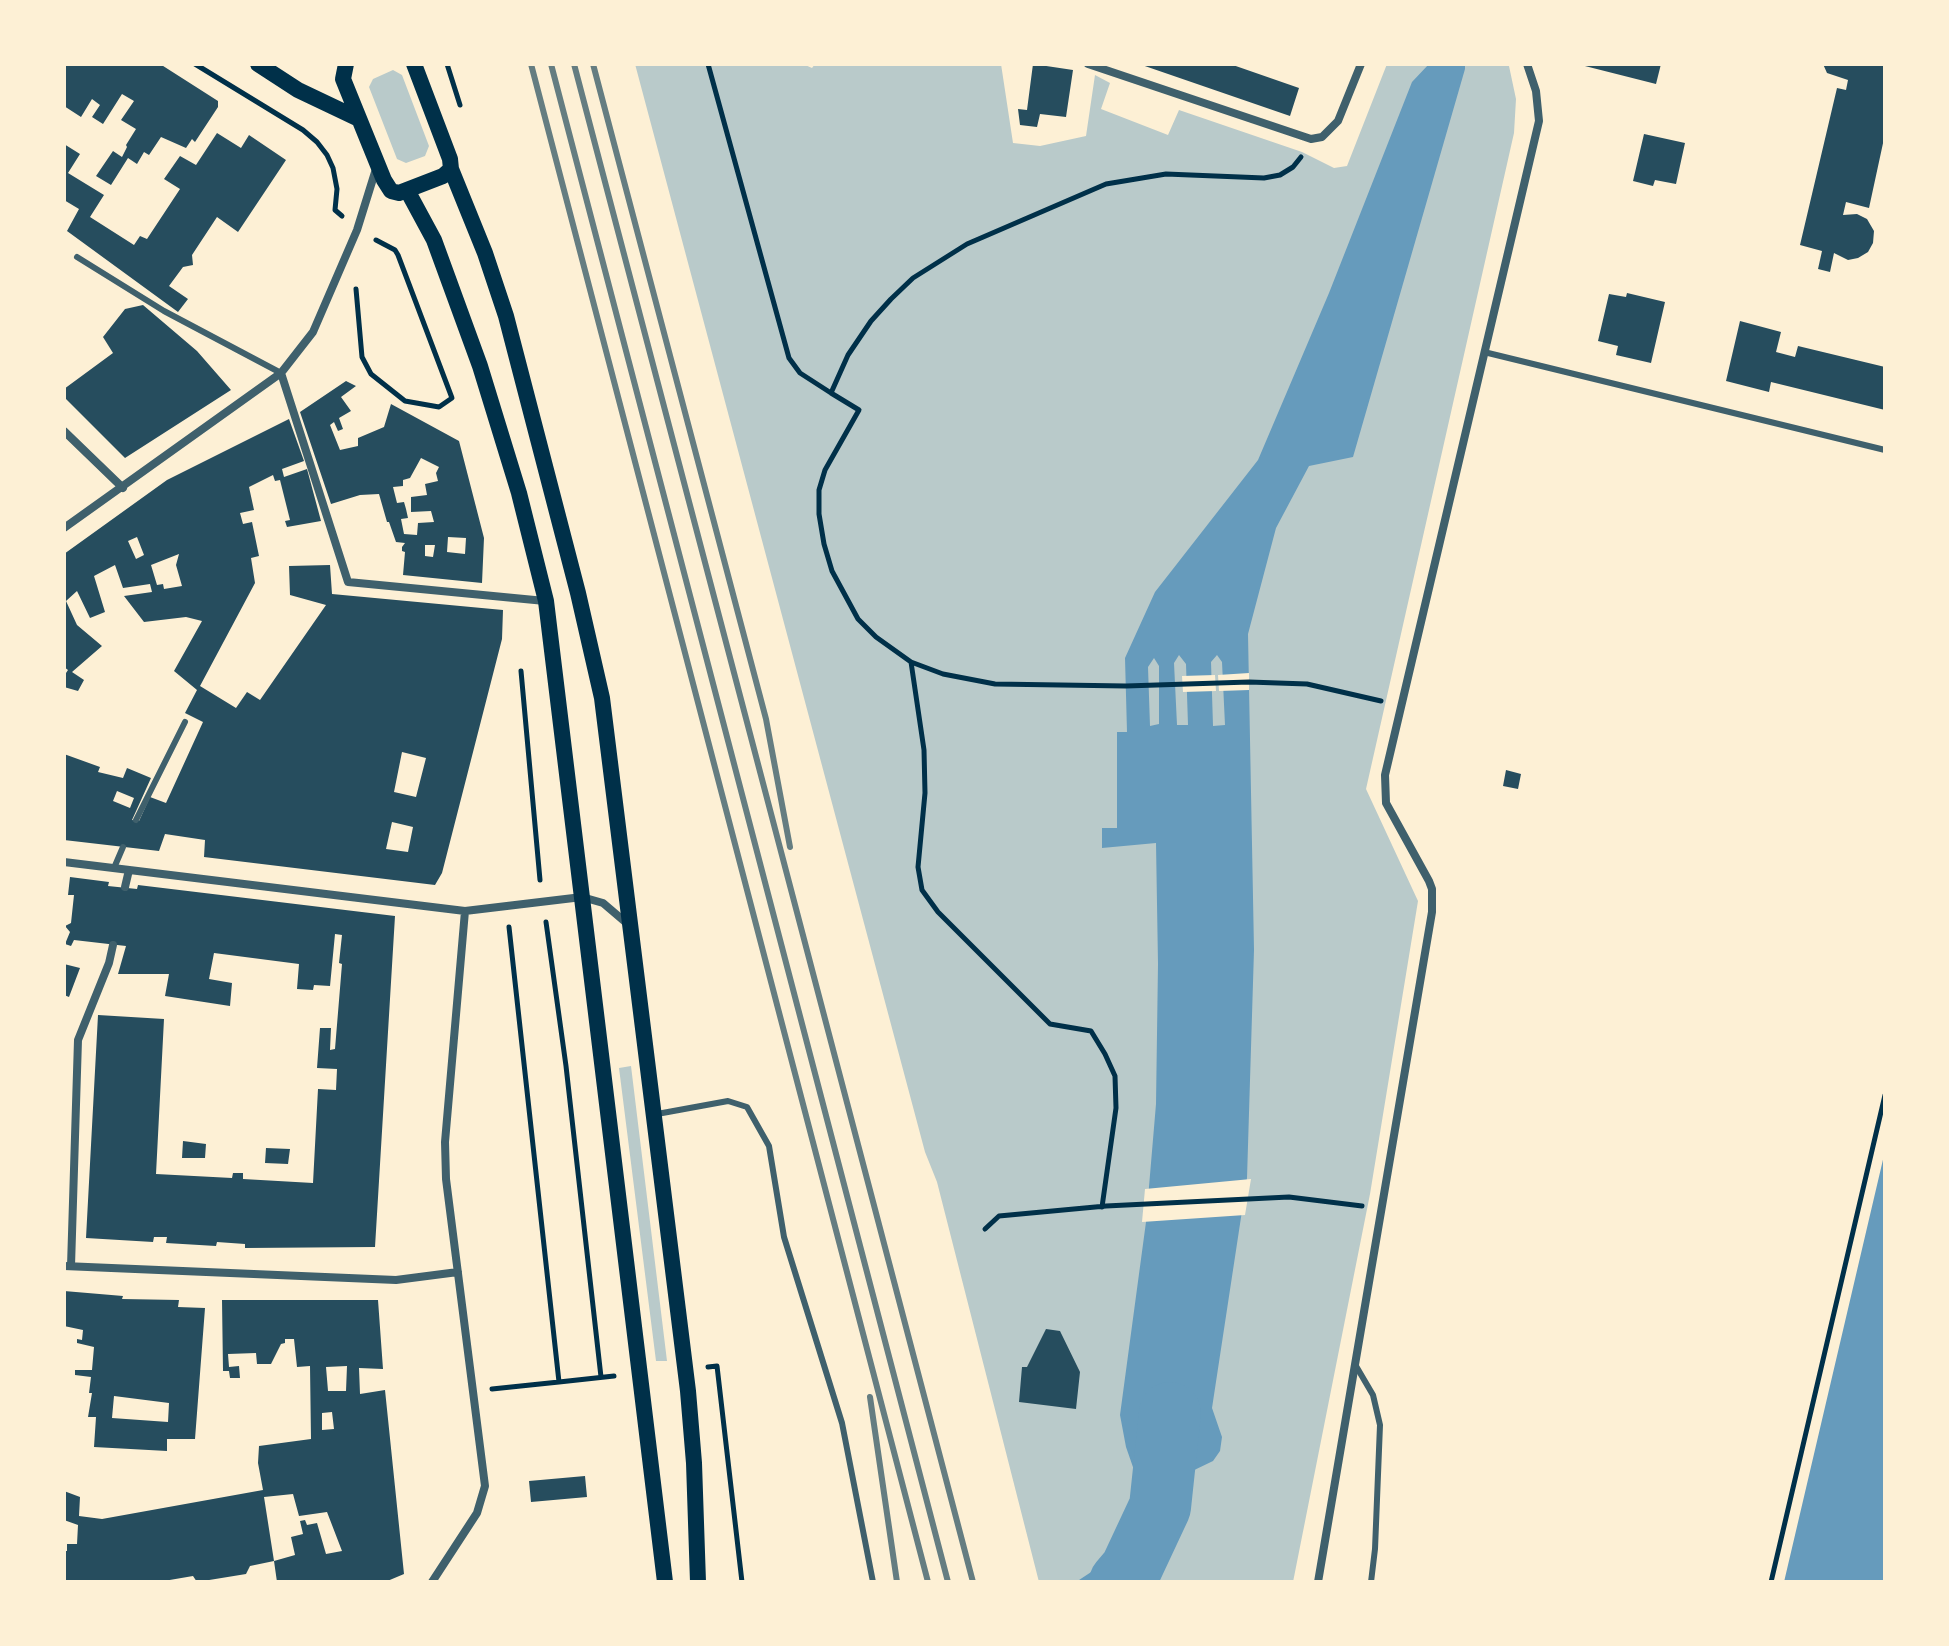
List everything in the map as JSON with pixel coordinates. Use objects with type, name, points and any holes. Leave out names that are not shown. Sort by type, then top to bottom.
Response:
[{"type":"main road","points":[[258,64],[298,90],[359,119]]},
{"type":"main road","points":[[346,64],[343,79],[391,191],[399,193],[443,176],[451,169]]},
{"type":"main road","points":[[414,64],[506,316],[602,698],[690,1401],[698,1582]]},
{"type":"main road","points":[[407,190],[434,240],[480,366],[519,493],[546,601],[649,1443],[663,1582]]},
{"type":"main road","points":[[697,1536],[704,1582]]},
{"type":"street","points":[[1088,64],[1311,139],[1322,137],[1338,121],[1361,64]]},
{"type":"street","points":[[1318,1582],[1433,898],[1425,872],[1386,803],[1385,775],[1539,121],[1536,91],[1527,64]]},
{"type":"street","points":[[64,528],[281,373],[313,332],[357,230],[377,164]]},
{"type":"street","points":[[281,373],[348,582],[546,601]]},
{"type":"street","points":[[64,431],[123,488]]},
{"type":"street","points":[[64,862],[465,911],[582,897],[603,903],[631,927]]},
{"type":"street","points":[[125,887],[129,870]]},
{"type":"street","points":[[432,1582],[477,1513],[485,1486],[447,1197],[445,1142],[465,911]]},
{"type":"street","points":[[113,945],[109,963],[78,1040],[67,1266],[396,1280],[458,1272]]},
{"type":"lane","points":[[77,257],[164,311],[281,373]]},
{"type":"lane","points":[[1484,352],[1885,450]]},
{"type":"lane","points":[[136,820],[185,722]]},
{"type":"lane","points":[[114,868],[123,847]]},
{"type":"lane","points":[[653,1114],[728,1101],[747,1107],[769,1146],[784,1237],[842,1423],[873,1582]]},
{"type":"lane","points":[[1356,1366],[1373,1395],[1380,1425],[1371,1582]]},
{"type":"path","points":[[195,64],[303,130],[327,155],[337,189],[335,210],[357,230],[395,250],[452,398],[439,407],[405,401],[371,374],[362,357],[357,327],[355,275]]},
{"type":"path","points":[[708,64],[789,358],[800,373],[859,410],[825,470],[819,490],[819,514],[832,571],[858,619],[876,637],[911,662],[943,674],[995,684],[1307,684],[1401,706]]},
{"type":"path","points":[[831,393],[848,355],[871,321],[891,299],[913,278],[967,244],[1075,196],[1121,181],[1166,174],[1255,178],[1280,175],[1293,167],[1311,139]]},
{"type":"path","points":[[911,662],[924,750],[925,793],[918,867],[922,890],[938,912],[1050,1024],[1091,1031],[1105,1054],[1115,1076],[1116,1108],[1104,1206]]},
{"type":"path","points":[[521,671],[539,872]]},
{"type":"path","points":[[507,906],[559,1382]]},
{"type":"path","points":[[473,1391],[601,1377],[550,945]]},
{"type":"path","points":[[1771,1582],[1885,1095]]},
{"type":"path","points":[[985,1229],[999,1216],[1104,1206],[1289,1197],[1344,1202]]},
{"type":"path","points":[[717,1366],[742,1582]]},
{"type":"shaded area","points":[[635,64],[803,64],[812,68],[815,64],[1001,64],[1013,143],[1040,146],[1086,136],[1095,75],[1110,83],[1101,109],[1168,135],[1179,110],[1302,152],[1334,168],[1347,166],[1387,64],[1509,66],[1516,99],[1514,133],[1366,789],[1418,901],[1370,1194],[1293,1582],[1039,1582],[937,1182],[925,1152]]},
{"type":"shaded area","points":[[393,70],[402,75],[429,146],[425,156],[406,163],[397,159],[369,87],[373,79]]},
{"type":"shaded area","points":[[631,1066],[667,1361],[656,1361],[619,1068]]},
{"type":"water","points":[[1429,64],[1465,64],[1353,457],[1309,466],[1276,528],[1248,634],[1254,950],[1247,1178],[1212,1408],[1222,1437],[1220,1451],[1213,1461],[1186,1474],[1166,1477],[1156,1512],[1168,1515],[1139,1582],[1076,1582],[1117,1555],[1128,1513],[1144,1511],[1152,1474],[1134,1470],[1120,1415],[1146,1222],[1156,1104],[1158,964],[1156,843],[1102,848],[1102,828],[1117,828],[1117,732],[1127,732],[1125,658],[1155,592],[1258,460],[1329,293],[1412,82]],"holes":[[[1179,655],[1186,664],[1188,725],[1177,725],[1174,663]],[[1217,655],[1222,662],[1225,725],[1213,726],[1211,662]],[[1154,658],[1159,666],[1159,724],[1150,726],[1148,667]]]},
{"type":"water","points":[[1885,1151],[1885,1582],[1784,1582]]},
{"type":"pier","points":[[1249,673],[1249,690],[1219,691],[1218,675]]},
{"type":"pier","points":[[1215,675],[1216,691],[1183,692],[1182,676]]},
{"type":"pier","points":[[1251,1179],[1245,1215],[1142,1222],[1145,1189]]},
{"type":"building","points":[[64,64],[160,64],[218,101],[218,107],[195,142],[192,139],[186,148],[161,137],[149,155],[144,152],[137,164],[128,158],[111,185],[96,176],[113,151],[122,157],[136,129],[121,120],[134,101],[122,94],[103,124],[92,117],[100,105],[92,99],[81,117],[64,106]]},
{"type":"building","points":[[1033,64],[1073,70],[1066,117],[1040,114],[1037,127],[1020,125],[1018,109],[1027,110]]},
{"type":"building","points":[[1139,64],[1230,64],[1299,88],[1290,116]]},
{"type":"building","points":[[1577,64],[1661,64],[1656,84]]},
{"type":"building","points":[[1823,64],[1885,64],[1885,134],[1869,208],[1846,202],[1843,215],[1857,214],[1867,219],[1874,231],[1873,243],[1868,252],[1858,258],[1848,260],[1834,253],[1830,272],[1818,269],[1822,251],[1800,245],[1837,88],[1846,90],[1848,80],[1827,73]]},
{"type":"building","points":[[217,133],[241,148],[249,135],[286,160],[238,232],[217,217],[192,255],[193,265],[183,267],[169,286],[188,299],[178,312],[67,231],[79,209],[64,200],[64,144],[80,154],[68,173],[104,195],[90,217],[134,245],[140,236],[147,239],[180,189],[164,179],[180,156],[196,165]]},
{"type":"building","points":[[1644,134],[1685,143],[1676,184],[1655,180],[1653,186],[1633,181]]},
{"type":"building","points":[[1627,293],[1665,302],[1651,363],[1616,355],[1618,346],[1598,341],[1609,294],[1626,297]]},
{"type":"building","points":[[143,305],[197,351],[231,390],[125,458],[64,397],[64,389],[113,353],[103,337],[125,309]]},
{"type":"building","points":[[1740,321],[1781,332],[1776,352],[1795,357],[1798,346],[1885,367],[1885,410],[1771,382],[1769,392],[1726,381]]},
{"type":"building","points":[[346,381],[356,386],[341,397],[351,411],[339,418],[343,429],[338,431],[334,422],[330,425],[340,450],[358,446],[358,438],[384,427],[391,404],[459,441],[484,538],[482,583],[403,575],[405,552],[402,547],[405,543],[396,542],[379,494],[360,495],[331,504],[300,412]],"holes":[[[421,458],[439,467],[436,473],[438,481],[425,484],[427,495],[411,497],[411,512],[431,511],[434,522],[418,523],[417,535],[404,534],[401,519],[408,518],[406,509],[404,502],[397,503],[393,487],[403,486],[403,480],[410,478]],[[448,537],[466,538],[465,554],[447,552]],[[425,545],[435,545],[433,557],[425,556]]]},
{"type":"building","points":[[289,419],[304,461],[282,469],[284,477],[307,469],[321,521],[287,527],[285,521],[290,520],[280,480],[275,481],[273,475],[249,487],[254,510],[240,513],[243,524],[252,522],[259,556],[251,558],[255,583],[200,686],[236,708],[247,692],[260,700],[326,605],[290,595],[289,566],[330,565],[332,594],[503,610],[502,639],[442,873],[435,885],[204,857],[205,840],[165,834],[159,851],[64,840],[64,754],[100,767],[98,772],[123,778],[127,768],[151,778],[132,820],[139,821],[150,797],[166,803],[203,722],[185,713],[197,690],[174,671],[202,621],[186,617],[144,622],[124,596],[152,592],[150,584],[123,588],[115,565],[94,576],[105,612],[90,618],[77,591],[66,601],[77,625],[102,646],[72,672],[84,680],[78,691],[64,687],[64,676],[68,670],[64,667],[64,554],[167,480]],"holes":[[[137,537],[144,555],[136,559],[128,541]],[[179,554],[176,565],[182,586],[164,589],[163,584],[157,585],[151,565]],[[402,752],[426,758],[416,797],[394,792]],[[117,791],[134,798],[130,808],[113,801]],[[392,822],[413,827],[408,852],[386,849]]]},
{"type":"building","points":[[1506,770],[1521,774],[1518,789],[1503,786]]},
{"type":"building","points":[[70,877],[109,882],[108,886],[137,889],[138,885],[395,916],[375,1247],[245,1248],[245,1244],[217,1242],[216,1246],[166,1243],[167,1237],[154,1237],[153,1242],[86,1238],[98,1015],[164,1019],[156,1174],[232,1178],[233,1173],[243,1173],[243,1179],[313,1183],[318,1089],[336,1090],[337,1069],[317,1068],[320,1028],[331,1028],[330,1050],[335,1049],[342,935],[335,934],[330,986],[314,985],[313,990],[297,989],[299,964],[214,953],[209,979],[232,983],[230,1006],[165,996],[169,974],[118,974],[126,946],[74,940],[71,946],[65,944],[70,932],[65,926],[71,923],[74,895],[68,895]]},
{"type":"building","points":[[64,964],[80,968],[69,997],[64,995]]},
{"type":"building","points":[[183,1141],[206,1144],[205,1158],[182,1158]]},
{"type":"building","points":[[266,1148],[290,1149],[288,1164],[265,1163]]},
{"type":"building","points":[[64,1291],[123,1296],[122,1299],[179,1300],[178,1307],[205,1308],[195,1439],[167,1439],[167,1451],[94,1447],[96,1417],[88,1417],[91,1377],[75,1375],[75,1370],[92,1370],[94,1347],[77,1343],[77,1339],[82,1340],[83,1330],[64,1326]],"holes":[[[114,1396],[169,1403],[168,1422],[112,1418]]]},
{"type":"building","points":[[222,1300],[378,1300],[383,1369],[359,1368],[360,1394],[385,1390],[404,1574],[385,1582],[277,1582],[274,1561],[250,1566],[246,1574],[197,1582],[193,1576],[158,1582],[64,1582],[64,1551],[67,1551],[67,1544],[77,1544],[78,1525],[64,1520],[64,1491],[80,1497],[79,1516],[102,1519],[263,1490],[258,1463],[259,1446],[311,1439],[310,1366],[297,1367],[294,1339],[285,1339],[271,1364],[257,1364],[256,1353],[228,1354],[229,1367],[239,1366],[240,1378],[230,1378],[229,1371],[223,1371]],"holes":[[[347,1366],[346,1391],[328,1391],[326,1367]],[[332,1412],[334,1429],[322,1430],[322,1413]],[[293,1494],[299,1516],[327,1512],[342,1551],[326,1554],[317,1523],[307,1525],[305,1520],[300,1521],[303,1534],[291,1537],[295,1555],[274,1561],[264,1497]]]},
{"type":"building","points":[[1046,1329],[1060,1331],[1080,1372],[1076,1409],[1019,1402],[1022,1367],[1027,1367]]},
{"type":"building","points":[[585,1476],[587,1497],[531,1502],[529,1481]]},
{"type":"waterway","points":[[1120,1582],[1131,1569],[1160,1507],[1170,1413]]},
{"type":"railway","points":[[531,64],[928,1582]]},
{"type":"railway","points":[[551,64],[948,1582]]},
{"type":"railway","points":[[574,64],[973,1582]]},
{"type":"railway","points":[[593,64],[766,719],[790,847]]},
{"type":"railway","points":[[870,1397],[897,1582]]}]
